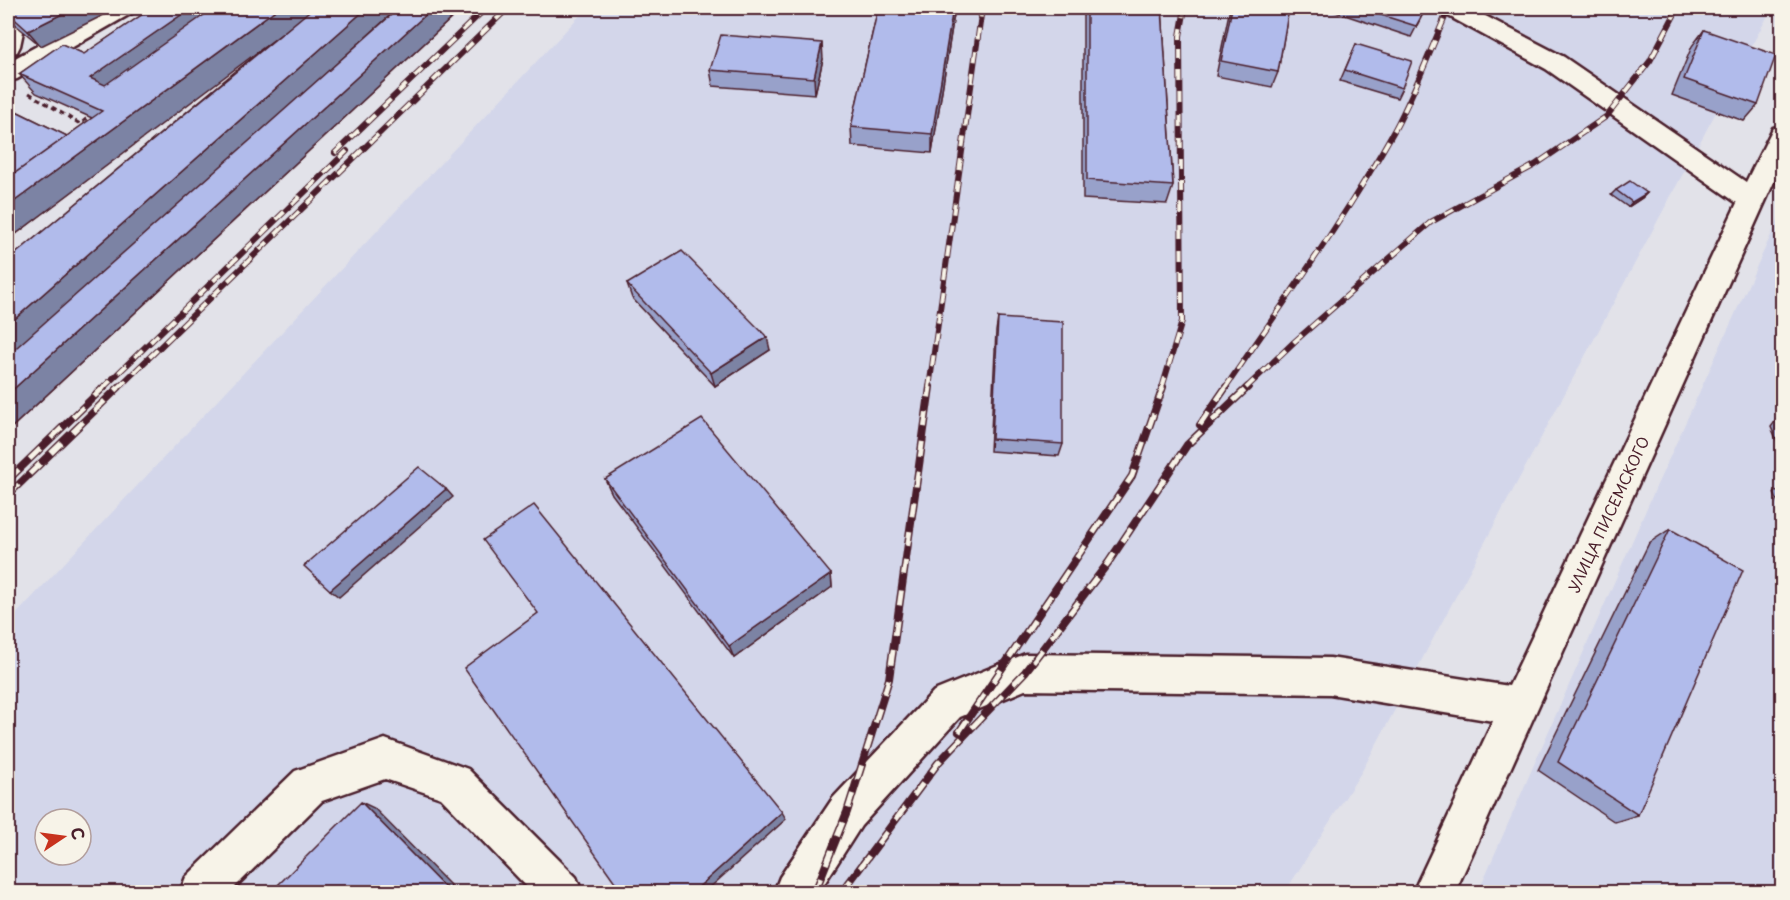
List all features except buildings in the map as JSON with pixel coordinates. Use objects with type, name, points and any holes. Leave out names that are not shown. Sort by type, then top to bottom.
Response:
[{"type":"street","points":[[8,73],[123,8]]},
{"type":"street","points":[[1452,8],[1555,63],[1752,200]]},
{"type":"street","points":[[8,46],[19,14]]},
{"type":"street","name":"УЛИЦА ПИСЕМСКОГО","points":[[1434,892],[1752,200],[1779,150]]},
{"type":"street","points":[[795,892],[847,812],[947,704],[1025,672],[1330,676],[1519,707]]},
{"type":"street","points":[[201,892],[309,785],[385,759],[454,783],[561,892]]},
{"type":"path","points":[[26,92],[80,124],[98,109]]},
{"type":"shaded area","points":[[587,8],[1772,8],[1362,771],[1285,892],[8,892],[8,623]]},
{"type":"shaded area","points":[[1782,211],[1782,892],[1478,892],[1657,485]]},
{"type":"railway","points":[[335,153],[486,8]]},
{"type":"railway","points":[[118,388],[508,8]]},
{"type":"railway","points":[[929,388],[982,8]]},
{"type":"railway","points":[[1162,388],[1182,321],[1180,36],[1185,8]]},
{"type":"railway","points":[[1225,388],[1313,260],[1376,162],[1410,99],[1449,8]]},
{"type":"railway","points":[[1246,388],[1294,342],[1431,222],[1535,165],[1607,116],[1650,61],[1678,8]]},
{"type":"railway","points":[[103,388],[347,151]]},
{"type":"railway","points":[[8,480],[104,387]]},
{"type":"railway","points":[[8,495],[119,387]]},
{"type":"railway","points":[[815,892],[847,812],[889,679],[930,387]]},
{"type":"railway","points":[[959,732],[1132,476],[1163,387]]},
{"type":"railway","points":[[1200,425],[1226,387]]},
{"type":"railway","points":[[842,892],[938,763],[1025,672],[1108,563],[1187,445],[1248,387]]}]
